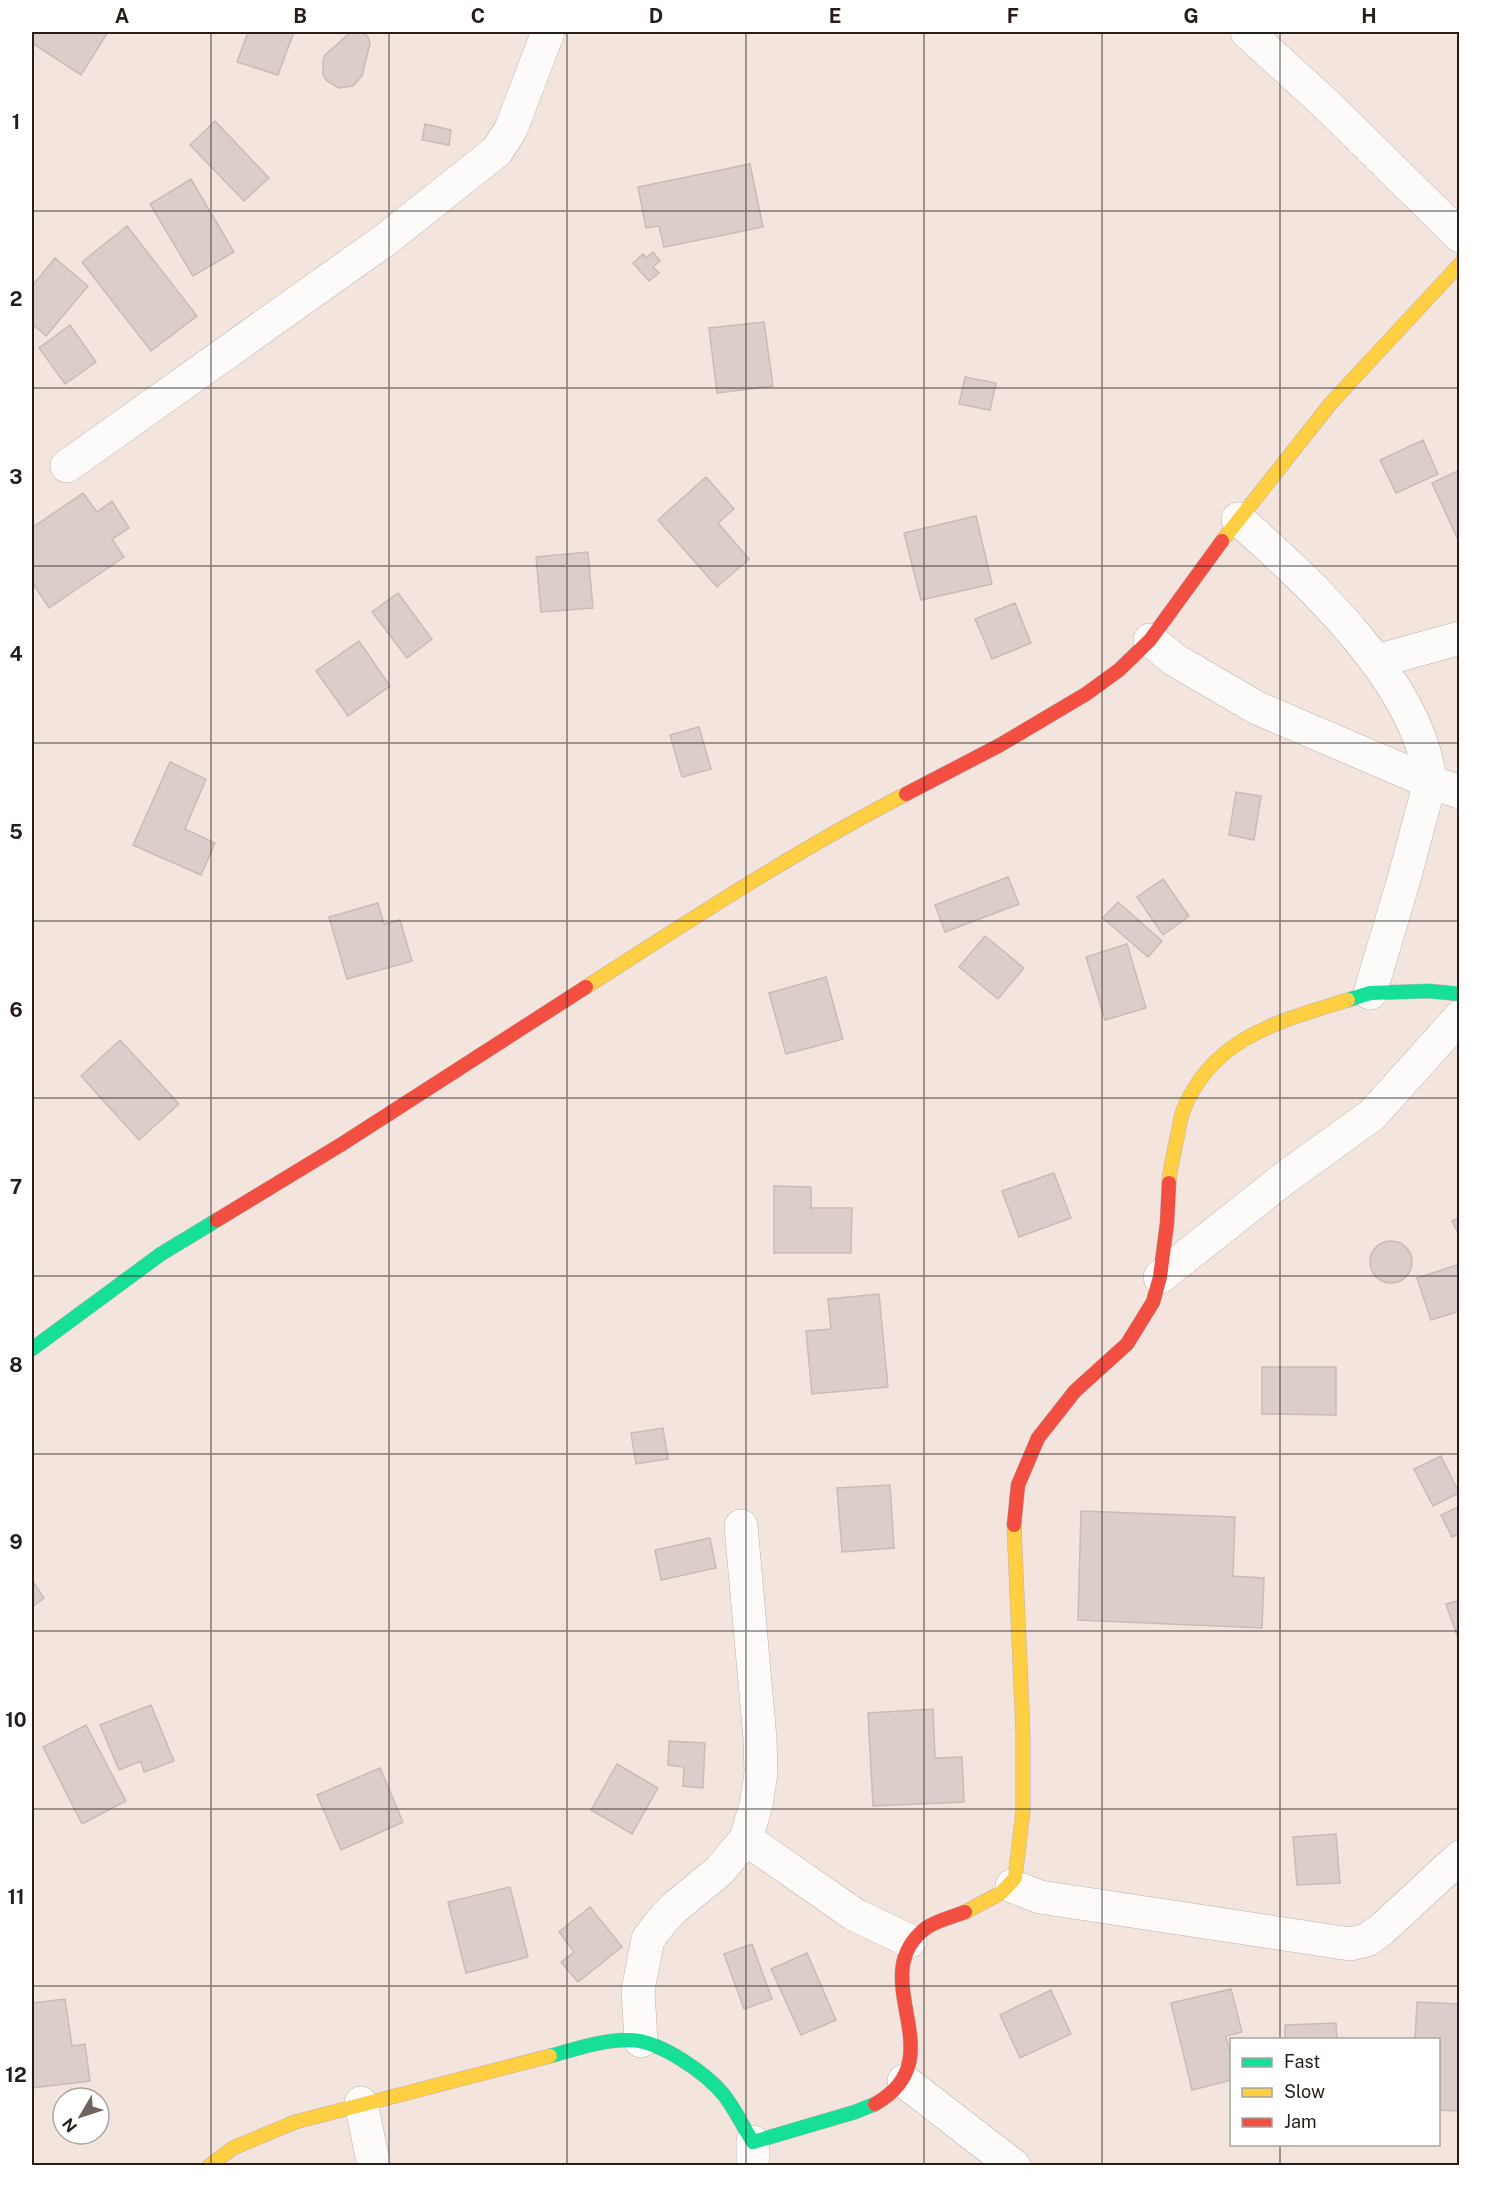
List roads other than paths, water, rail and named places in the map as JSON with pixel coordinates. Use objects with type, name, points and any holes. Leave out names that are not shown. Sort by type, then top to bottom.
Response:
[{"type":"street","points":[[67,465],[385,240],[497,151],[511,129],[548,32]]},
{"type":"street","points":[[1246,32],[1328,106],[1460,236]]},
{"type":"street","points":[[32,1349],[161,1254],[342,1144],[683,925],[853,821],[1000,745],[1086,694],[1119,670],[1150,640],[1238,519],[1331,403],[1460,264]]},
{"type":"street","points":[[1238,519],[1290,565],[1377,662],[1399,693],[1423,752],[1444,787]]},
{"type":"street","points":[[1377,662],[1460,638]]},
{"type":"street","points":[[1150,640],[1175,660],[1257,708],[1444,787]]},
{"type":"street","points":[[1370,993],[1404,879],[1444,787]]},
{"type":"street","points":[[209,2166],[233,2148],[295,2122],[361,2103],[599,2043],[619,2040],[641,2040],[661,2049],[690,2066],[722,2093],[753,2154],[869,2108],[891,2094],[904,2081],[909,2068],[910,2036],[901,1970],[910,1941],[928,1926],[1000,1896],[1012,1886],[1018,1867],[1023,1811],[1023,1733],[1014,1529],[1018,1485],[1038,1438],[1075,1391],[1127,1344],[1153,1302],[1160,1277],[1174,1145],[1183,1111],[1197,1085],[1214,1061],[1242,1039],[1278,1022],[1370,993],[1429,991],[1460,994]]},
{"type":"street","points":[[1160,1277],[1287,1176],[1372,1115],[1460,1017]]},
{"type":"street","points":[[641,2040],[638,1990],[648,1939],[660,1922],[719,1871],[746,1839],[756,1805],[761,1773],[760,1739],[741,1526]]},
{"type":"street","points":[[746,1839],[855,1915],[910,1941]]},
{"type":"street","points":[[1012,1886],[1040,1897],[1350,1944],[1367,1940],[1381,1930],[1460,1857]]},
{"type":"street","points":[[904,2081],[1014,2165]]},
{"type":"street","points":[[361,2103],[374,2166]]}]
